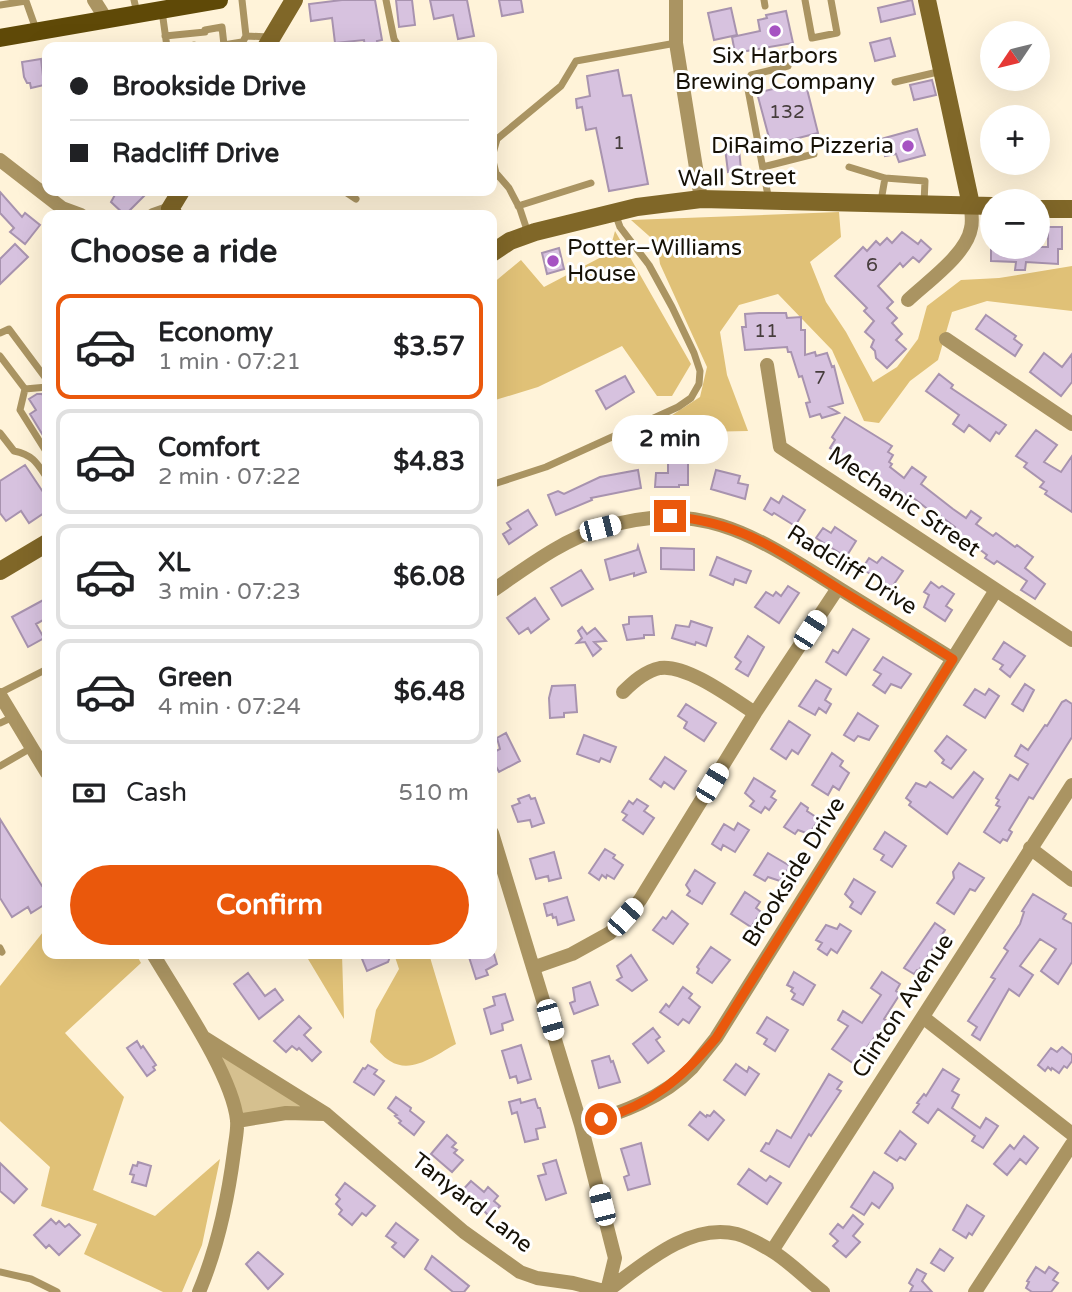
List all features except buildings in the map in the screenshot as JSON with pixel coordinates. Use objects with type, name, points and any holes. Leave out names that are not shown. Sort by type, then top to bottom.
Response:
[{"type":"main road","points":[[0,38],[106,19],[136,7],[162,10],[219,0]]},
{"type":"street","points":[[93,0],[106,19]]},
{"type":"street","points":[[269,42],[294,0]]},
{"type":"street","points":[[676,0],[676,43],[701,199]]},
{"type":"street","points":[[908,300],[957,255],[966,243],[971,228],[971,205],[942,71],[931,1]]},
{"type":"street","points":[[0,160],[42,193]]},
{"type":"street","points":[[46,196],[67,210]]},
{"type":"street","name":"Wall Street","points":[[497,250],[528,234],[637,207],[701,199],[980,205]]},
{"type":"street","points":[[1050,209],[1072,209]]},
{"type":"street","points":[[946,339],[1072,424]]},
{"type":"street","name":"Mechanic Street","points":[[767,365],[780,447],[1072,640]]},
{"type":"street","name":"Radcliff Drive","points":[[497,588],[559,547],[600,528],[638,519],[670,516],[704,520],[738,530],[781,551],[953,659]]},
{"type":"street","points":[[0,571],[42,550]]},
{"type":"street","points":[[535,967],[572,954],[610,933],[640,900],[755,713],[838,588]]},
{"type":"street","name":"Brookside Drive","points":[[582,1125],[621,1113],[658,1093],[690,1069],[716,1038],[996,590]]},
{"type":"street","points":[[622,692],[647,673],[659,668],[671,668],[706,683],[755,713]]},
{"type":"street","points":[[0,694],[6,720],[32,747],[42,764]]},
{"type":"street","name":"Clinton Avenue","points":[[772,1251],[1072,785]]},
{"type":"street","points":[[1030,848],[1072,880]]},
{"type":"street","points":[[497,849],[582,1125],[615,1258],[607,1292]]},
{"type":"street","points":[[156,959],[203,1037],[232,1099],[237,1121],[232,1172],[202,1290]]},
{"type":"street","points":[[924,1018],[1072,1134]]},
{"type":"street","name":"Tanyard Lane","points":[[203,1037],[327,1114],[464,1232],[520,1272],[607,1292]]},
{"type":"street","points":[[237,1121],[286,1113],[327,1114]]},
{"type":"street","points":[[975,1292],[1072,1144]]},
{"type":"street","points":[[607,1292],[663,1252],[708,1232],[738,1234],[772,1251],[822,1292]]},
{"type":"lane","points":[[242,0],[243,42],[269,42]]},
{"type":"lane","points":[[386,0],[396,42]]},
{"type":"lane","points":[[805,0],[813,38],[837,33],[831,0]]},
{"type":"lane","points":[[0,5],[26,1],[37,32]]},
{"type":"lane","points":[[162,10],[166,42]]},
{"type":"lane","points":[[165,36],[222,27],[224,42]]},
{"type":"lane","points":[[497,139],[561,86],[576,61],[676,43]]},
{"type":"lane","points":[[769,202],[747,84],[748,79],[757,73],[788,66]]},
{"type":"lane","points":[[895,82],[942,71]]},
{"type":"lane","points":[[763,167],[814,154]]},
{"type":"lane","points":[[849,167],[885,178],[925,181],[923,204]]},
{"type":"lane","points":[[497,174],[509,188],[528,234]]},
{"type":"lane","points":[[881,203],[885,178]]},
{"type":"lane","points":[[518,206],[591,183]]},
{"type":"lane","points":[[352,196],[356,199]]},
{"type":"lane","points":[[497,483],[547,467],[678,407],[691,398],[699,384],[700,371],[686,335],[649,265],[620,227],[614,213]]},
{"type":"lane","points":[[0,333],[9,329],[42,373]]},
{"type":"lane","points":[[0,356],[24,389],[20,410],[42,445]]},
{"type":"lane","points":[[24,389],[42,387]]},
{"type":"lane","points":[[0,433],[14,451],[26,454],[37,462],[42,470]]},
{"type":"lane","points":[[0,694],[42,672]]},
{"type":"lane","points":[[0,766],[32,747]]},
{"type":"lane","points":[[0,1272],[32,1279],[57,1292]]},
{"type":"shaded area","points":[[839,212],[841,237],[810,262],[826,302],[873,382],[897,367],[918,339],[927,306],[961,280],[999,278],[1072,266],[1072,311],[987,301],[952,312],[938,360],[910,381],[879,423],[864,421],[832,350],[778,294],[739,305],[720,332],[727,375],[748,431],[699,432],[629,443],[700,397],[707,367],[660,264],[657,243],[631,220]]},
{"type":"shaded area","points":[[615,231],[691,364],[672,396],[657,396],[622,346],[538,387],[497,399],[497,280],[521,260],[544,287],[609,253]]},
{"type":"shaded area","points":[[42,933],[42,959],[139,959],[141,963],[65,1033],[124,1097],[93,1190],[155,1216],[220,1159],[202,1245],[182,1292],[163,1292],[84,1254],[97,1224],[41,1206],[50,1167],[0,1121],[0,986]]},
{"type":"shaded area","points":[[308,959],[342,959],[344,1019]]},
{"type":"shaded area","points":[[396,959],[430,959],[456,1044],[424,1062],[407,1066],[390,1061],[370,1042],[376,1010],[399,969]]},
{"type":"shaded area","points":[[212,1045],[313,1109],[240,1114]]},
{"type":"place","name":"Six Harbors Brewing Company","points":[[775,31]]},
{"type":"place","name":"DiRaimo Pizzeria","points":[[908,146]]},
{"type":"place","name":"Potter–Williams House","points":[[553,261]]},
{"type":"route","points":[[601,1119],[621,1113],[658,1093],[690,1069],[716,1038],[953,659],[781,551],[738,530],[704,520],[670,516]]}]
